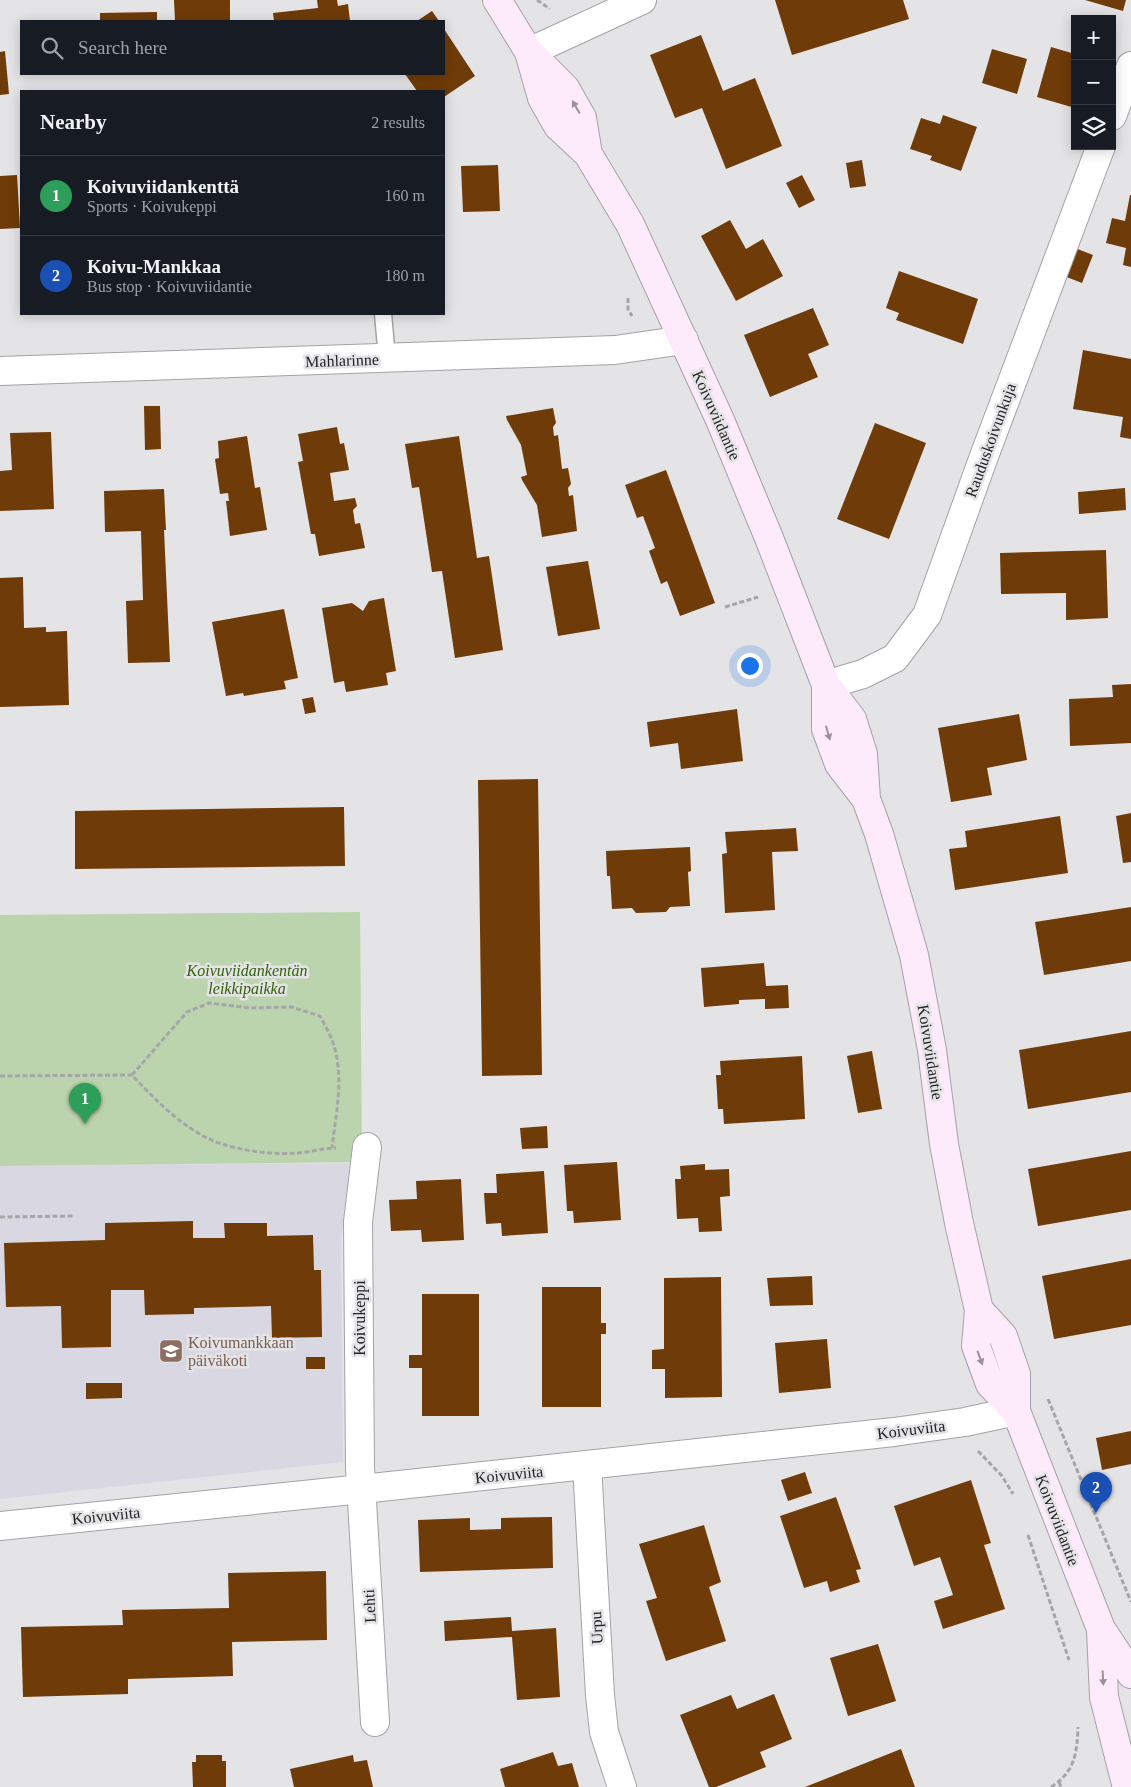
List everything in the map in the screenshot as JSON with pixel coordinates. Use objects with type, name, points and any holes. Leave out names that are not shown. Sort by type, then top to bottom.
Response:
[{"type":"street","name":"Koivuviidantie","points":[[498,0],[529,52],[542,98],[558,126],[588,154],[630,224],[720,420],[826,685],[852,719],[863,754],[866,799],[879,834],[914,955],[932,1050],[944,1144],[959,1223],[979,1310],[1003,1336],[1016,1374],[1016,1411],[1100,1630],[1131,1674]]},
{"type":"street","points":[[529,52],[642,0]]},
{"type":"street","points":[[1116,105],[1131,66]]},
{"type":"street","name":"Rauduskoivunkuja","points":[[826,685],[863,674],[895,658],[927,614],[986,449],[1099,150]]},
{"type":"street","name":"Mahlarinne","points":[[0,371],[615,350],[684,340]]},
{"type":"street","name":"Koivukeppi","points":[[362,1489],[360,1467],[358,1222],[367,1147]]},
{"type":"street","name":"Koivuviita","points":[[0,1526],[894,1432],[964,1422],[1016,1411]]},
{"type":"street","name":"Urpu","points":[[587,1465],[600,1695],[604,1732],[622,1787]]},
{"type":"street","name":"Lehti","points":[[362,1489],[375,1722]]},
{"type":"street","name":"Koivuviidantie","points":[[1100,1630],[1104,1697],[1125,1785]]},
{"type":"lane","points":[[383,315],[387,358]]},
{"type":"path","points":[[628,294],[628,309],[647,345]]},
{"type":"path","points":[[725,607],[766,594]]},
{"type":"path","points":[[132,1075],[187,1012],[209,1002],[250,1008],[292,1007],[307,1011],[320,1016],[332,1040],[338,1060],[339,1088],[332,1148]]},
{"type":"path","points":[[0,1076],[132,1075],[163,1106],[190,1128],[218,1143],[259,1152],[297,1153],[332,1148],[367,1147]]},
{"type":"path","points":[[0,1217],[75,1216]]},
{"type":"path","points":[[964,1422],[974,1447],[1002,1476],[1016,1500]]},
{"type":"path","points":[[1025,1526],[1072,1668]]},
{"type":"path","points":[[1051,1787],[1059,1782],[1069,1770],[1077,1754],[1078,1721]]},
{"type":"path","points":[[1059,1782],[1061,1787]]},
{"type":"shaded area","name":"Koivumankkaan päiväkoti","points":[[350,1163],[341,1240],[343,1462],[0,1499],[0,1166]]},
{"type":"green space","name":"Koivuviidankentän leikkipaikka","points":[[360,912],[362,1162],[0,1166],[0,915]]},
{"type":"building","points":[[174,0],[230,0],[230,20],[175,20]]},
{"type":"building","points":[[317,0],[337,0],[338,6],[348,4],[350,20],[274,20],[273,13],[318,8]]},
{"type":"building","points":[[775,0],[903,0],[909,19],[792,55]]},
{"type":"building","points":[[1085,0],[1126,0],[1123,11]]},
{"type":"building","points":[[432,11],[438,20],[418,20]]},
{"type":"building","points":[[157,12],[157,20],[100,20],[100,13]]},
{"type":"building","points":[[445,31],[475,76],[445,96],[445,90],[416,90],[406,75],[445,75]]},
{"type":"building","points":[[701,35],[723,91],[755,78],[782,146],[726,169],[702,108],[675,118],[650,55]]},
{"type":"building","points":[[1051,47],[1071,53],[1071,107],[1037,97]]},
{"type":"building","points":[[992,49],[1027,59],[1017,94],[982,83]]},
{"type":"building","points":[[5,51],[9,94],[0,95],[0,52]]},
{"type":"building","points":[[943,115],[977,127],[961,171],[930,160],[932,156],[910,149],[921,118],[940,124]]},
{"type":"building","points":[[862,160],[866,186],[850,188],[846,163]]},
{"type":"building","points":[[498,165],[500,211],[463,212],[461,166]]},
{"type":"building","points":[[17,175],[20,228],[0,229],[0,176]]},
{"type":"building","points":[[802,175],[815,200],[799,208],[786,183]]},
{"type":"building","points":[[1130,195],[1131,267],[1123,265],[1126,248],[1106,243],[1112,218],[1125,221]]},
{"type":"building","points":[[730,220],[746,249],[763,239],[783,276],[736,301],[701,236]]},
{"type":"building","points":[[1075,248],[1093,255],[1082,283],[1064,276]]},
{"type":"building","points":[[899,271],[978,299],[963,344],[896,320],[899,313],[886,308]]},
{"type":"building","points":[[813,308],[829,345],[808,354],[818,377],[770,397],[744,335]]},
{"type":"building","points":[[1083,350],[1131,359],[1131,439],[1120,437],[1123,417],[1073,409]]},
{"type":"building","points":[[144,406],[160,406],[161,449],[145,450]]},
{"type":"building","points":[[553,408],[556,423],[553,427],[554,436],[558,435],[562,469],[568,468],[571,484],[568,488],[569,496],[573,495],[577,531],[542,537],[537,505],[521,477],[527,475],[521,445],[506,416]]},
{"type":"building","points":[[875,423],[926,443],[889,539],[837,519]]},
{"type":"building","points":[[337,427],[340,444],[344,443],[349,470],[330,473],[334,501],[355,498],[357,506],[353,510],[355,524],[360,523],[365,548],[319,556],[315,534],[311,534],[298,462],[303,461],[298,434]]},
{"type":"building","points":[[51,432],[54,509],[0,511],[0,471],[12,470],[10,433]]},
{"type":"building","points":[[247,436],[255,488],[260,487],[267,530],[230,536],[226,501],[229,501],[228,493],[220,494],[215,459],[219,458],[218,441]]},
{"type":"building","points":[[459,436],[477,558],[489,556],[503,650],[455,658],[442,571],[432,572],[419,487],[412,488],[405,444]]},
{"type":"building","points":[[666,470],[715,603],[680,616],[667,581],[661,584],[649,551],[655,548],[643,516],[637,518],[625,485]]},
{"type":"building","points":[[1125,488],[1126,510],[1079,514],[1078,492]]},
{"type":"building","points":[[164,489],[170,662],[128,663],[126,601],[143,600],[141,531],[105,532],[104,491]]},
{"type":"building","points":[[1106,550],[1108,618],[1066,620],[1066,593],[1001,594],[1000,553]]},
{"type":"building","points":[[588,561],[600,629],[558,636],[546,567]]},
{"type":"building","points":[[23,577],[24,628],[46,627],[46,632],[67,631],[69,705],[0,707],[0,578]]},
{"type":"building","points":[[384,598],[396,671],[386,673],[388,685],[346,692],[344,681],[334,683],[322,608],[352,603],[363,611],[369,601]]},
{"type":"building","points":[[284,609],[298,678],[284,681],[286,689],[244,696],[243,693],[226,696],[212,622]]},
{"type":"building","points":[[1131,684],[1131,743],[1070,746],[1069,699],[1113,697],[1112,685]]},
{"type":"building","points":[[313,697],[316,712],[305,714],[302,699]]},
{"type":"building","points":[[737,709],[743,761],[681,769],[678,743],[650,747],[647,722]]},
{"type":"building","points":[[1019,714],[1027,760],[987,768],[992,795],[951,802],[938,728]]},
{"type":"building","points":[[538,779],[542,1075],[482,1076],[478,780]]},
{"type":"building","points":[[344,807],[345,866],[75,869],[75,811]]},
{"type":"building","points":[[1131,813],[1131,862],[1123,863],[1116,816]]},
{"type":"building","points":[[1060,816],[1068,873],[955,890],[949,849],[967,847],[965,831]]},
{"type":"building","points":[[796,828],[798,851],[772,852],[775,910],[725,913],[722,854],[727,853],[725,832]]},
{"type":"building","points":[[690,847],[691,871],[688,872],[690,906],[670,907],[666,912],[636,913],[632,908],[612,909],[610,876],[607,876],[606,851]]},
{"type":"building","points":[[1131,907],[1131,961],[1044,975],[1035,922]]},
{"type":"building","points":[[764,963],[766,986],[788,985],[789,1008],[765,1009],[765,999],[739,1000],[739,1004],[704,1007],[701,968]]},
{"type":"building","points":[[1131,1031],[1131,1092],[1028,1109],[1019,1050]]},
{"type":"building","points":[[872,1051],[882,1109],[858,1113],[847,1056]]},
{"type":"building","points":[[802,1056],[805,1119],[724,1124],[723,1109],[718,1109],[716,1075],[721,1075],[720,1061]]},
{"type":"building","points":[[547,1126],[548,1148],[522,1149],[520,1128]]},
{"type":"building","points":[[1131,1151],[1131,1210],[1038,1226],[1028,1169]]},
{"type":"building","points":[[617,1162],[621,1220],[574,1223],[573,1211],[567,1211],[564,1165]]},
{"type":"building","points":[[705,1164],[705,1170],[729,1169],[730,1196],[720,1197],[722,1231],[699,1232],[698,1218],[677,1219],[675,1179],[681,1179],[680,1166]]},
{"type":"building","points":[[544,1171],[548,1233],[502,1236],[501,1223],[486,1224],[484,1193],[497,1193],[496,1174]]},
{"type":"building","points":[[461,1179],[464,1240],[422,1242],[421,1230],[391,1231],[389,1200],[417,1199],[416,1181]]},
{"type":"building","points":[[193,1221],[193,1238],[225,1238],[224,1223],[267,1223],[267,1236],[313,1235],[314,1270],[321,1270],[322,1337],[272,1338],[271,1306],[194,1308],[194,1314],[145,1315],[144,1290],[111,1290],[111,1347],[62,1348],[61,1306],[6,1307],[4,1243],[105,1240],[105,1223]]},
{"type":"building","points":[[1131,1259],[1131,1325],[1054,1339],[1042,1276]]},
{"type":"building","points":[[812,1276],[813,1305],[770,1306],[767,1278]]},
{"type":"building","points":[[721,1277],[722,1397],[665,1398],[665,1369],[652,1369],[652,1350],[664,1349],[664,1278]]},
{"type":"building","points":[[542,1287],[601,1287],[601,1323],[606,1323],[606,1334],[601,1334],[601,1407],[542,1407]]},
{"type":"building","points":[[422,1294],[479,1294],[479,1416],[422,1416],[422,1368],[409,1368],[409,1355],[422,1355]]},
{"type":"building","points":[[827,1339],[831,1388],[779,1393],[775,1343]]},
{"type":"building","points":[[306,1357],[325,1357],[325,1369],[306,1369]]},
{"type":"building","points":[[86,1383],[122,1383],[122,1398],[86,1399]]},
{"type":"building","points":[[1131,1431],[1131,1464],[1102,1470],[1096,1438]]},
{"type":"building","points":[[805,1472],[812,1493],[788,1501],[781,1480]]},
{"type":"building","points":[[971,1480],[991,1543],[984,1545],[1005,1609],[943,1629],[934,1601],[953,1595],[940,1557],[914,1566],[894,1506]]},
{"type":"building","points":[[836,1497],[861,1569],[856,1570],[860,1582],[830,1592],[827,1581],[804,1588],[780,1516]]},
{"type":"building","points":[[552,1517],[553,1568],[420,1572],[418,1520],[470,1518],[470,1530],[501,1529],[501,1518]]},
{"type":"building","points":[[704,1525],[721,1582],[709,1587],[726,1641],[666,1661],[646,1601],[657,1598],[639,1544]]},
{"type":"building","points":[[326,1571],[327,1640],[232,1642],[233,1676],[128,1679],[128,1694],[23,1697],[21,1627],[123,1625],[122,1610],[229,1608],[228,1573]]},
{"type":"building","points":[[511,1617],[512,1631],[556,1628],[560,1697],[517,1700],[512,1637],[445,1641],[444,1621]]},
{"type":"building","points":[[878,1644],[896,1701],[848,1716],[830,1658]]},
{"type":"building","points":[[774,1694],[792,1739],[760,1752],[766,1767],[716,1787],[709,1787],[680,1715],[731,1695],[737,1709]]},
{"type":"building","points":[[901,1749],[915,1787],[805,1787]]},
{"type":"building","points":[[553,1752],[558,1766],[572,1763],[579,1787],[505,1787],[500,1769]]},
{"type":"building","points":[[196,1755],[222,1755],[222,1761],[226,1761],[226,1787],[193,1787],[192,1762],[196,1762]]},
{"type":"building","points":[[353,1755],[354,1762],[367,1760],[373,1787],[294,1787],[290,1769]]},
{"type":"place","name":"Koivuviidankenttä","points":[[85,1124]]},
{"type":"place","name":"Koivumankkaan päiväkoti","points":[[171,1351]]},
{"type":"place","name":"Koivu-Mankkaa","points":[[1096,1513]]}]
